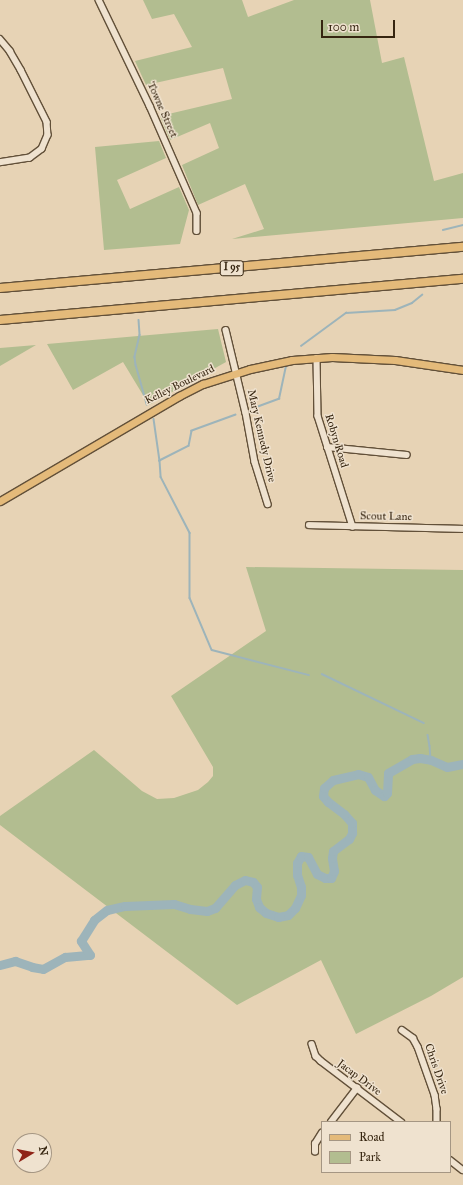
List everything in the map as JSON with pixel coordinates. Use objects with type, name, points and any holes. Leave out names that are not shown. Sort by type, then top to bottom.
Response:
[{"type":"highway","name":"I 95","points":[[0,288],[463,247]]},
{"type":"highway","points":[[0,320],[463,279]]},
{"type":"main road","name":"Kelley Boulevard","points":[[0,501],[155,408],[203,384],[235,373],[271,364],[317,358],[395,360],[463,370]]},
{"type":"street","name":"Towne Street","points":[[99,0],[150,106],[197,214],[197,231]]},
{"type":"street","points":[[0,39],[11,52],[47,122],[48,135],[42,149],[30,158],[0,163]]},
{"type":"street","points":[[226,330],[235,373]]},
{"type":"street","name":"Robyn Road","points":[[317,358],[317,408],[327,447],[353,527]]},
{"type":"street","name":"Mary Kennedy Drive","points":[[235,373],[246,413],[255,462],[268,504]]},
{"type":"street","points":[[327,447],[407,455]]},
{"type":"street","name":"Scout Lane","points":[[309,525],[463,529]]},
{"type":"street","name":"Chris Drive","points":[[402,1030],[413,1038],[418,1047],[435,1095],[437,1109],[436,1121]]},
{"type":"street","name":"Jacap Drive","points":[[312,1044],[318,1058],[400,1121]]},
{"type":"street","points":[[332,1121],[357,1088]]},
{"type":"street","points":[[315,1152],[315,1144],[321,1135]]},
{"type":"street","points":[[451,1161],[463,1170]]},
{"type":"green space","points":[[143,0],[242,0],[248,17],[294,0],[370,0],[382,63],[404,57],[434,181],[463,173],[463,218],[232,239],[264,229],[245,184],[198,205],[182,165],[219,148],[210,123],[170,140],[160,116],[232,99],[223,68],[146,85],[135,61],[192,47],[174,14],[152,19]]},
{"type":"green space","points":[[159,141],[166,158],[117,180],[130,209],[179,187],[189,210],[180,244],[104,250],[95,147]]},
{"type":"green space","points":[[218,329],[226,362],[149,405],[123,362],[73,390],[47,344]]},
{"type":"green space","points":[[36,345],[0,366],[0,348]]},
{"type":"green space","points":[[246,567],[463,570],[463,977],[431,996],[356,1034],[321,960],[237,1005],[0,825],[0,816],[94,750],[142,791],[157,799],[174,798],[198,790],[208,782],[213,776],[213,767],[171,696],[266,631]]},
{"type":"waterway","points":[[443,230],[463,225]]},
{"type":"waterway","points":[[301,346],[346,313],[395,310],[412,303],[422,295]]},
{"type":"waterway","points":[[139,320],[140,335],[135,357],[147,404]]},
{"type":"waterway","points":[[251,409],[279,399],[286,367]]},
{"type":"waterway","points":[[236,415],[192,431],[189,446],[160,461],[161,477],[190,533],[190,598],[212,650],[309,675]]},
{"type":"waterway","points":[[154,419],[160,461]]},
{"type":"waterway","points":[[322,674],[424,723]]},
{"type":"waterway","points":[[428,735],[431,760]]},
{"type":"waterway","points":[[0,965],[15,961],[43,969],[65,957],[90,955],[81,941],[94,920],[107,910],[125,906],[174,904],[190,909],[207,911],[215,908],[235,885],[245,880],[253,882],[257,887],[256,899],[259,907],[266,913],[278,917],[288,915],[295,908],[301,895],[301,887],[297,875],[297,863],[301,856],[308,857],[317,874],[325,878],[331,878],[334,871],[332,858],[333,851],[349,839],[352,833],[352,823],[323,796],[324,788],[333,780],[358,774],[368,777],[375,790],[384,796],[387,793],[388,773],[412,759],[420,758],[431,760],[447,767],[463,764]]}]
